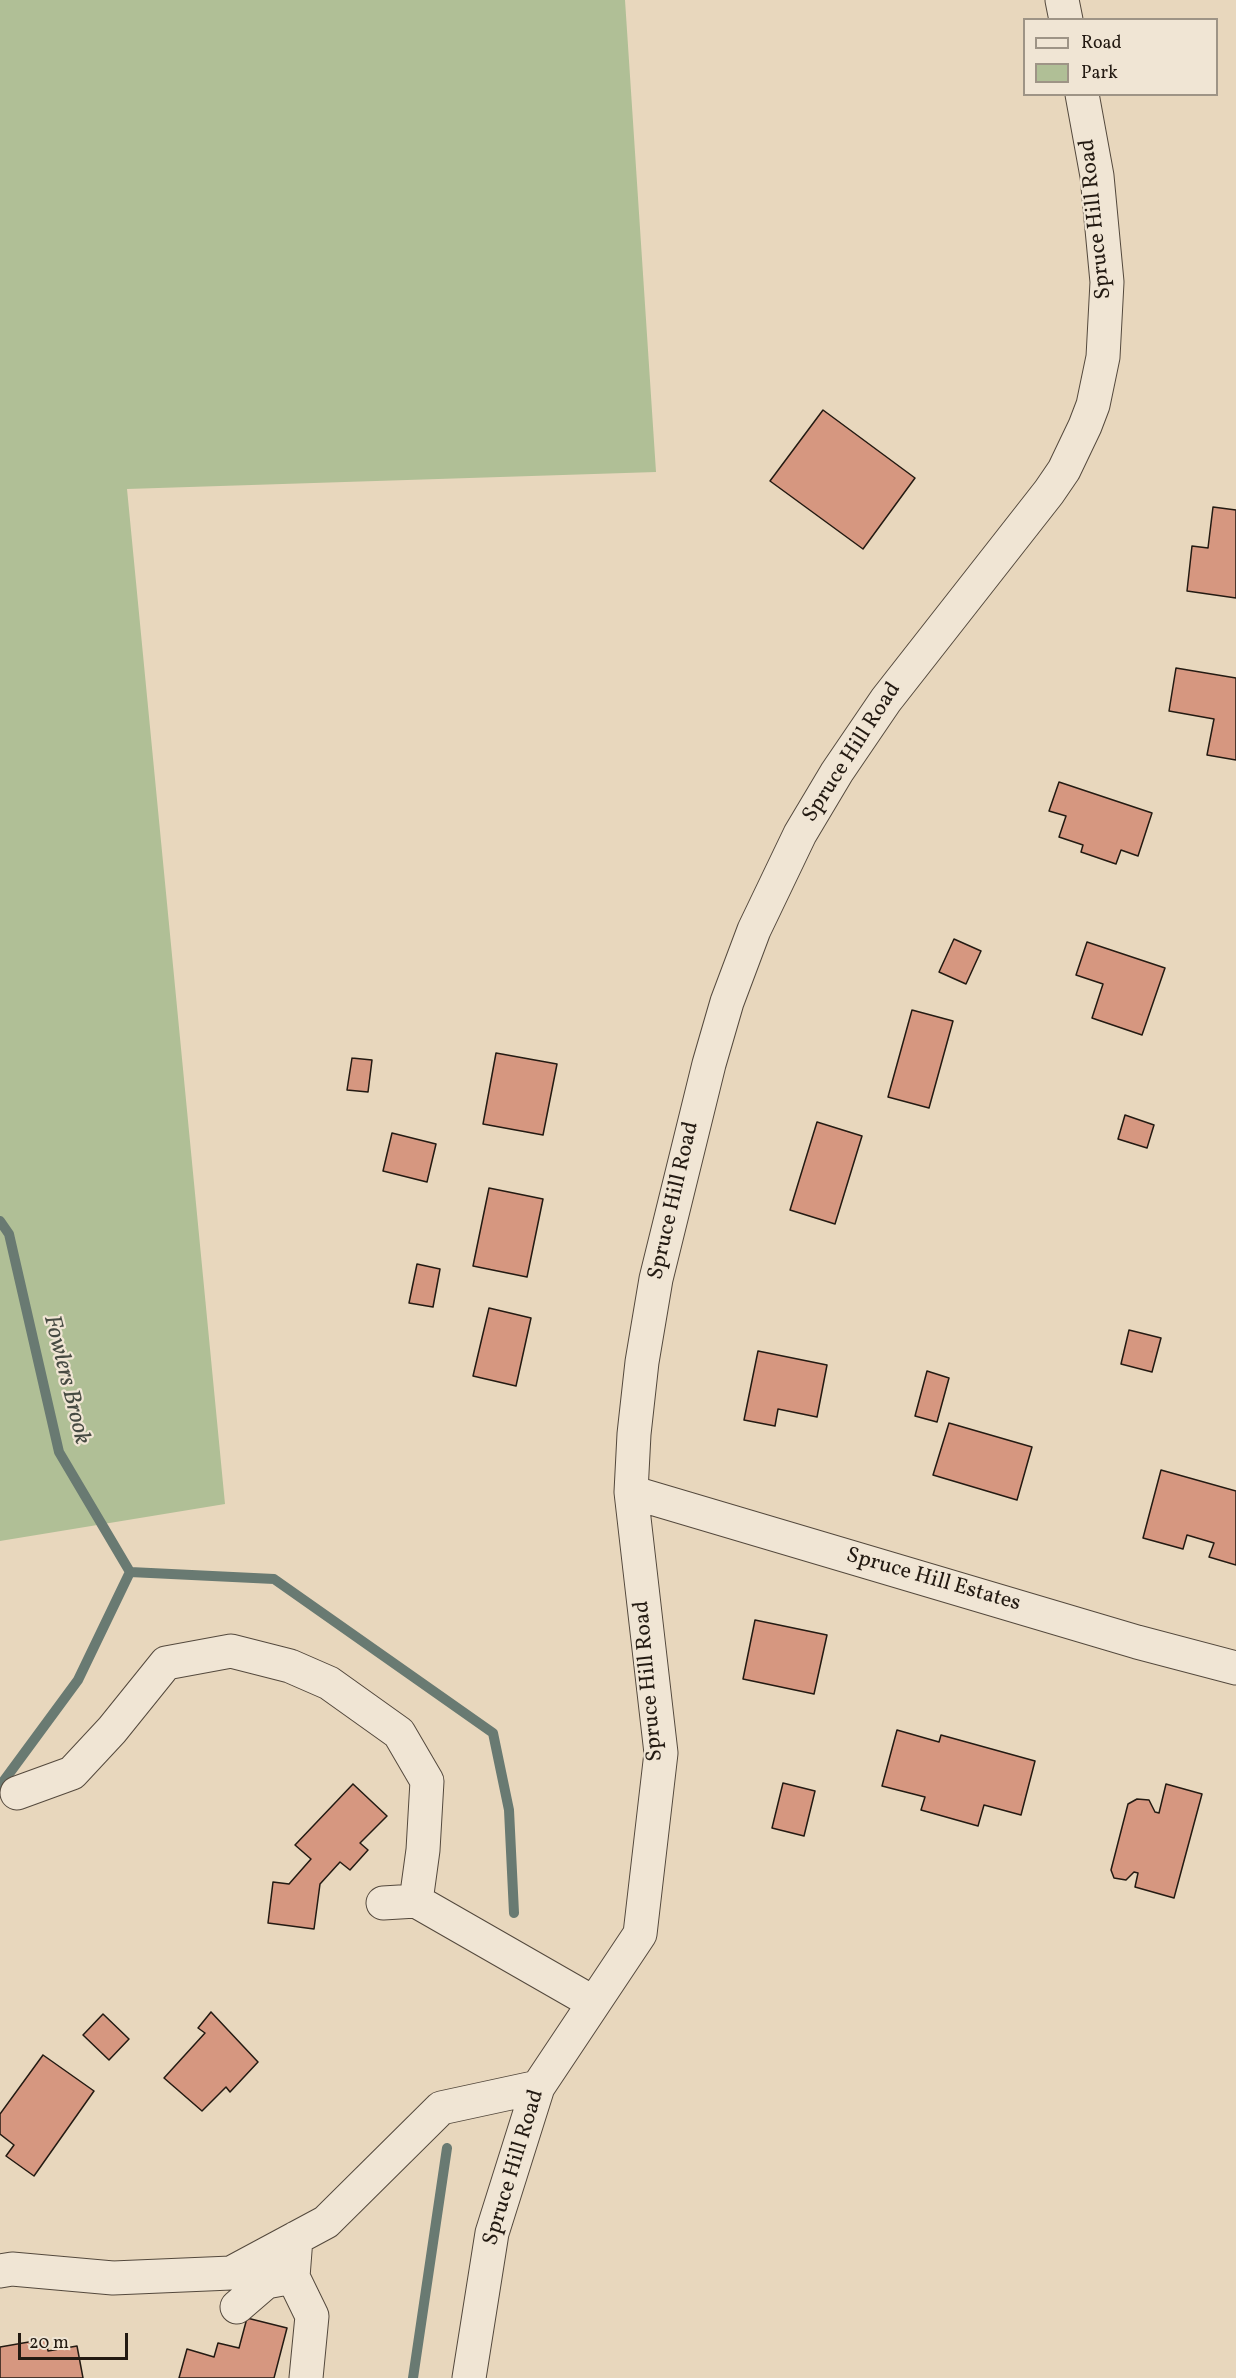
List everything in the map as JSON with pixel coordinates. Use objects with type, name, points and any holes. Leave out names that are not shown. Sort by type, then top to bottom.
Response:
[{"type":"street","points":[[1062,0],[1066,18]]},
{"type":"street","name":"Spruce Hill Road","points":[[469,2378],[492,2233],[538,2087],[640,1934],[661,1753],[631,1492],[635,1423],[642,1362],[666,1237],[715,1044],[727,1002],[754,930],[800,834],[860,737],[915,661],[1049,492],[1077,446],[1093,405],[1103,357],[1107,282],[1097,176],[1082,96]]},
{"type":"street","name":"Spruce Hill Estates","points":[[631,1492],[1137,1642],[1236,1668]]},
{"type":"street","points":[[18,1793],[72,1773],[112,1730],[166,1663],[231,1651],[290,1666],[329,1683],[399,1733],[427,1781],[423,1850],[416,1901]]},
{"type":"street","points":[[383,1903],[416,1901],[594,2002]]},
{"type":"street","points":[[0,2271],[12,2269],[113,2278],[231,2273],[326,2222],[441,2108],[538,2087]]},
{"type":"street","points":[[296,2238],[293,2277],[312,2316],[306,2378]]},
{"type":"street","points":[[237,2307],[266,2282],[293,2277]]},
{"type":"green space","points":[[0,0],[625,0],[656,472],[127,489],[225,1504],[0,1541]]},
{"type":"building","points":[[823,410],[915,478],[863,549],[770,481]]},
{"type":"building","points":[[1213,507],[1236,510],[1236,598],[1187,591],[1192,546],[1208,548]]},
{"type":"building","points":[[1176,668],[1236,678],[1236,760],[1207,755],[1214,719],[1169,711]]},
{"type":"building","points":[[1059,782],[1152,813],[1138,856],[1121,850],[1116,864],[1081,852],[1083,845],[1059,837],[1066,816],[1049,811]]},
{"type":"building","points":[[954,939],[981,951],[966,984],[939,972]]},
{"type":"building","points":[[1087,942],[1165,968],[1142,1035],[1092,1018],[1103,984],[1076,975]]},
{"type":"building","points":[[912,1010],[953,1021],[929,1108],[888,1097]]},
{"type":"building","points":[[496,1053],[557,1064],[543,1135],[483,1124]]},
{"type":"building","points":[[352,1058],[372,1060],[368,1092],[347,1090]]},
{"type":"building","points":[[1125,1115],[1154,1125],[1147,1148],[1118,1139]]},
{"type":"building","points":[[817,1122],[862,1136],[835,1224],[790,1210]]},
{"type":"building","points":[[392,1133],[436,1144],[427,1182],[383,1171]]},
{"type":"building","points":[[489,1188],[543,1199],[527,1277],[473,1266]]},
{"type":"building","points":[[417,1264],[440,1269],[433,1307],[409,1303]]},
{"type":"building","points":[[489,1308],[531,1318],[516,1386],[473,1376]]},
{"type":"building","points":[[1129,1330],[1161,1338],[1152,1372],[1121,1364]]},
{"type":"building","points":[[758,1351],[827,1365],[817,1417],[778,1409],[775,1426],[744,1420]]},
{"type":"building","points":[[927,1371],[949,1378],[937,1422],[915,1416]]},
{"type":"building","points":[[949,1423],[1032,1447],[1017,1500],[933,1475]]},
{"type":"building","points":[[1161,1470],[1236,1491],[1236,1565],[1209,1557],[1214,1543],[1187,1535],[1183,1549],[1143,1538]]},
{"type":"building","points":[[755,1620],[827,1635],[814,1694],[743,1679]]},
{"type":"building","points":[[897,1730],[939,1742],[941,1735],[1035,1761],[1021,1815],[984,1805],[978,1826],[921,1810],[925,1797],[882,1786]]},
{"type":"building","points":[[783,1783],[815,1791],[804,1836],[772,1828]]},
{"type":"building","points":[[353,1784],[387,1816],[360,1843],[368,1850],[350,1870],[340,1862],[320,1884],[314,1929],[268,1923],[273,1882],[289,1884],[311,1859],[295,1845]]},
{"type":"building","points":[[1166,1784],[1202,1794],[1174,1898],[1135,1887],[1138,1873],[1134,1872],[1126,1880],[1114,1878],[1111,1870],[1128,1804],[1137,1799],[1149,1800],[1155,1812],[1159,1813]]},
{"type":"building","points":[[211,2012],[258,2062],[230,2092],[226,2087],[202,2111],[164,2078],[205,2033],[198,2028]]},
{"type":"building","points":[[103,2014],[129,2039],[109,2060],[83,2035]]},
{"type":"building","points":[[43,2055],[94,2091],[34,2176],[6,2156],[14,2145],[0,2134],[0,2114]]},
{"type":"building","points":[[247,2318],[287,2328],[274,2378],[179,2378],[187,2349],[214,2357],[218,2343],[239,2348]]},
{"type":"building","points":[[46,2339],[48,2351],[77,2346],[83,2378],[0,2378],[0,2347]]},
{"type":"waterway","name":"Fowlers Brook","points":[[0,1221],[9,1234],[59,1452],[130,1572]]},
{"type":"waterway","points":[[130,1572],[274,1579],[493,1733],[509,1810],[514,1913]]},
{"type":"waterway","name":"Fowlers Brook","points":[[0,1786],[78,1680],[130,1572]]},
{"type":"waterway","points":[[413,2378],[447,2148]]}]
